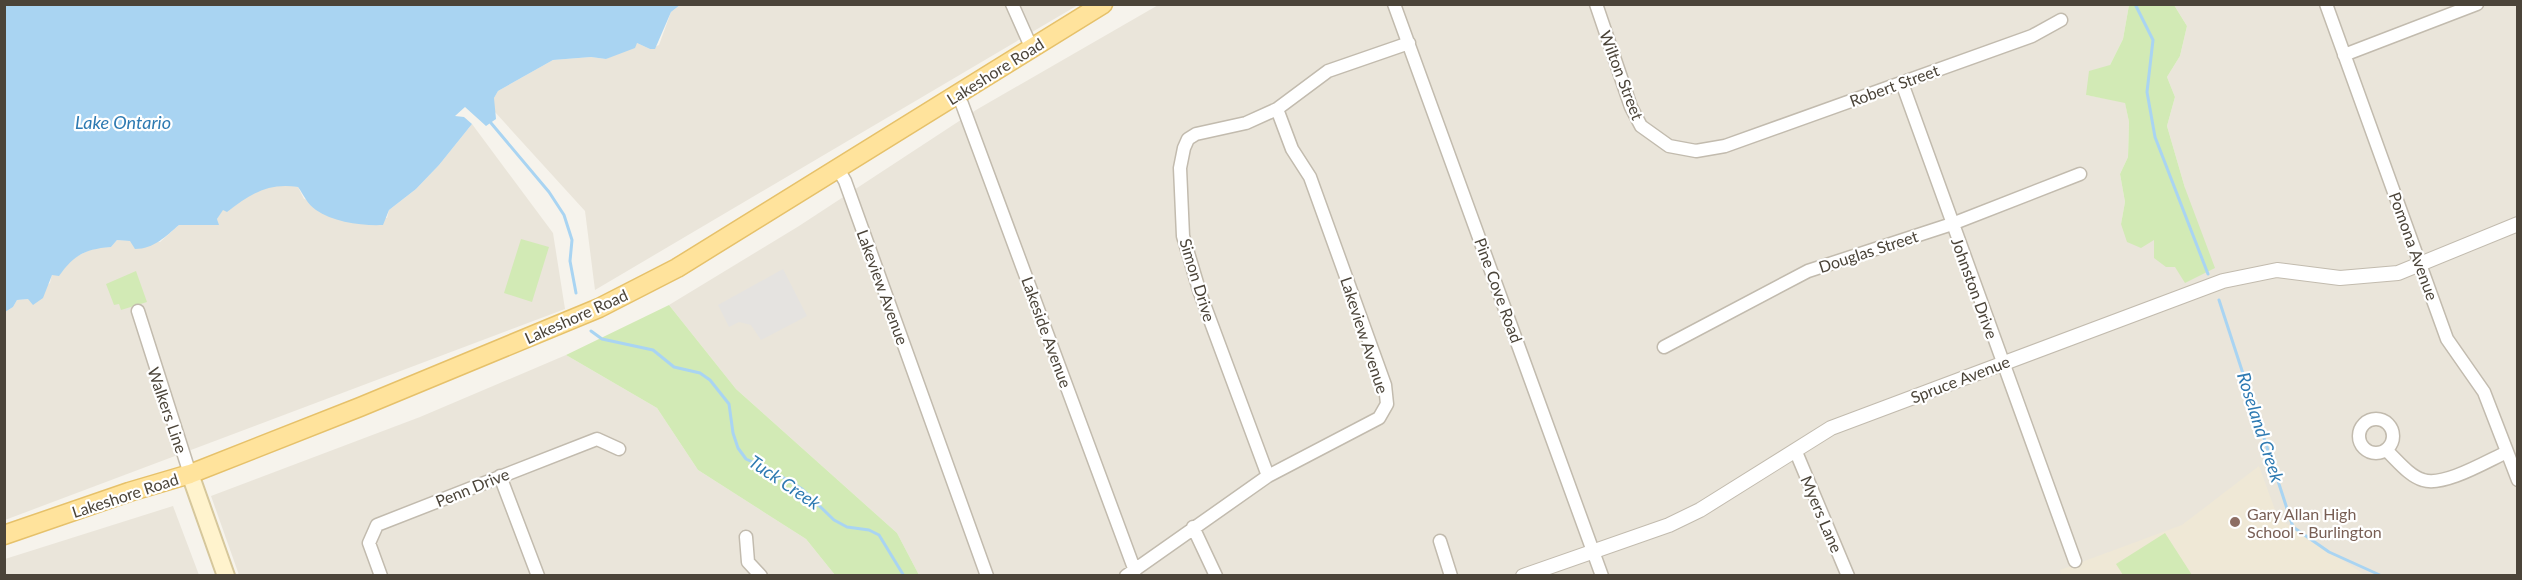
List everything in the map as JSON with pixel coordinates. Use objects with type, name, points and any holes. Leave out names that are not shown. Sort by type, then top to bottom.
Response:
[{"type":"main road","name":"Lakeshore Road","points":[[4,535],[129,492],[190,474],[365,405],[620,298],[676,268],[1103,4]]},
{"type":"main road","name":"Walkers Line","points":[[190,474],[226,576]]},
{"type":"street","points":[[1012,4],[1032,49]]},
{"type":"street","name":"Pine Cove Road","points":[[1394,4],[1602,576]]},
{"type":"street","name":"Pomona Avenue","points":[[2326,4],[2447,339],[2484,392],[2517,480]]},
{"type":"street","points":[[2344,56],[2477,4]]},
{"type":"street","name":"Wilton Street","points":[[1599,5],[1631,107],[1641,126],[1669,146],[1696,151],[1725,147]]},
{"type":"street","name":"Robert Street","points":[[1725,147],[2032,36],[2061,20]]},
{"type":"street","name":"Simon Drive","points":[[1268,476],[1186,248],[1183,236],[1180,168],[1184,148],[1188,140],[1196,134],[1246,123],[1277,109],[1328,71],[1409,43]]},
{"type":"street","name":"Johnston Drive","points":[[1902,82],[2075,561]]},
{"type":"street","name":"Lakeside Avenue","points":[[956,95],[962,104],[1130,573]]},
{"type":"street","name":"Lakeview Avenue","points":[[1130,573],[1268,476],[1379,417],[1387,404],[1385,385],[1310,177],[1292,149],[1277,109]]},
{"type":"street","name":"Lakeview Avenue","points":[[838,169],[845,181],[987,576]]},
{"type":"street","name":"Douglas Street","points":[[1664,347],[1808,271],[1952,224],[2080,174]]},
{"type":"street","name":"Spruce Avenue","points":[[1523,576],[1668,525],[1700,510],[1831,428],[2223,281],[2277,270],[2340,278],[2398,273],[2421,266],[2517,224]]},
{"type":"street","name":"Walkers Line","points":[[138,311],[190,474]]},
{"type":"street","name":"Penn Drive","points":[[381,576],[369,543],[377,525],[597,439],[619,449]]},
{"type":"street","points":[[2386,450],[2409,471],[2422,480],[2432,482],[2447,479],[2507,452]]},
{"type":"street","name":"Myers Lane","points":[[1796,452],[1848,576]]},
{"type":"street","points":[[500,476],[538,576]]},
{"type":"street","points":[[1193,527],[1216,576]]},
{"type":"street","points":[[746,537],[748,562],[761,576]]},
{"type":"street","points":[[1440,541],[1451,576]]},
{"type":"shaded area","points":[[1160,4],[2129,5],[2123,39],[2110,65],[2086,95],[2125,102],[2129,122],[2128,157],[2120,174],[2125,202],[2121,224],[2155,240],[2154,258],[2185,188],[2167,126],[2175,97],[2167,77],[2180,56],[2187,26],[2174,5],[2517,5],[2517,575],[919,575],[897,533],[736,389],[669,305],[799,226],[976,110]]},
{"type":"shaded area","points":[[680,5],[1078,5],[595,290],[585,211],[494,111],[494,98],[498,91],[553,60],[591,57],[606,59],[637,43],[650,49],[659,45],[671,12]]},
{"type":"shaded area","points":[[472,124],[553,233],[565,309],[5,520],[5,312],[13,307],[17,300],[28,299],[50,283],[52,274],[59,275],[71,259],[94,248],[111,247],[117,240],[160,242],[179,225],[218,224],[217,219],[223,209],[232,208],[244,198],[260,190],[281,184],[298,187],[304,199],[387,218],[389,210],[416,189]]},
{"type":"shaded area","points":[[783,269],[807,316],[761,340],[751,325],[739,322],[729,327],[718,305]]},
{"type":"shaded area","points":[[566,355],[657,408],[698,470],[806,539],[835,575],[239,575],[211,496],[420,417]]},
{"type":"shaded area","name":"Gary Allan High School - Burlington","points":[[2259,466],[2278,518],[2365,575],[2061,576],[2060,570],[2182,525]]},
{"type":"shaded area","points":[[173,506],[199,575],[5,575],[5,559]]},
{"type":"green space","points":[[2129,5],[2174,5],[2187,26],[2180,56],[2167,77],[2175,97],[2167,126],[2185,188],[2215,268],[2185,283],[2175,267],[2166,267],[2154,258],[2154,240],[2141,248],[2127,242],[2121,224],[2125,202],[2120,174],[2128,157],[2129,122],[2125,103],[2086,95],[2089,71],[2110,65],[2123,39]]},
{"type":"green space","points":[[521,239],[549,247],[532,302],[504,293]]},
{"type":"green space","points":[[136,271],[147,302],[121,310],[119,304],[114,305],[106,284]]},
{"type":"green space","points":[[669,305],[736,389],[897,533],[919,575],[835,575],[806,539],[698,470],[657,408],[566,355]]},
{"type":"green space","points":[[2165,533],[2192,575],[2123,575],[2116,564]]},
{"type":"water","name":"Lake Ontario","points":[[5,4],[680,5],[671,12],[655,49],[637,43],[635,48],[606,59],[591,57],[553,60],[498,91],[494,98],[496,119],[486,126],[465,107],[455,116],[464,117],[472,124],[416,189],[389,210],[383,225],[366,225],[331,218],[310,205],[298,187],[268,188],[251,195],[227,212],[223,210],[217,219],[219,225],[179,225],[148,247],[135,249],[130,241],[117,240],[111,247],[94,249],[81,254],[59,276],[52,275],[43,298],[33,305],[28,299],[17,300],[13,307],[5,312]]},
{"type":"waterway","name":"Roseland Creek","points":[[2135,4],[2153,40],[2147,92],[2155,137],[2208,274]]},
{"type":"waterway","name":"Tuck Creek","points":[[491,123],[549,192],[564,215],[572,240],[570,261],[576,293]]},
{"type":"waterway","name":"Roseland Creek","points":[[2219,300],[2293,527],[2329,552],[2382,576]]},
{"type":"waterway","name":"Tuck Creek","points":[[591,331],[602,339],[653,350],[674,367],[700,373],[710,380],[729,404],[733,433],[738,448],[746,459],[802,489],[834,520],[847,527],[869,530],[879,535],[904,576]]},
{"type":"place","name":"Gary Allan High School - Burlington","points":[[2235,522]]}]
